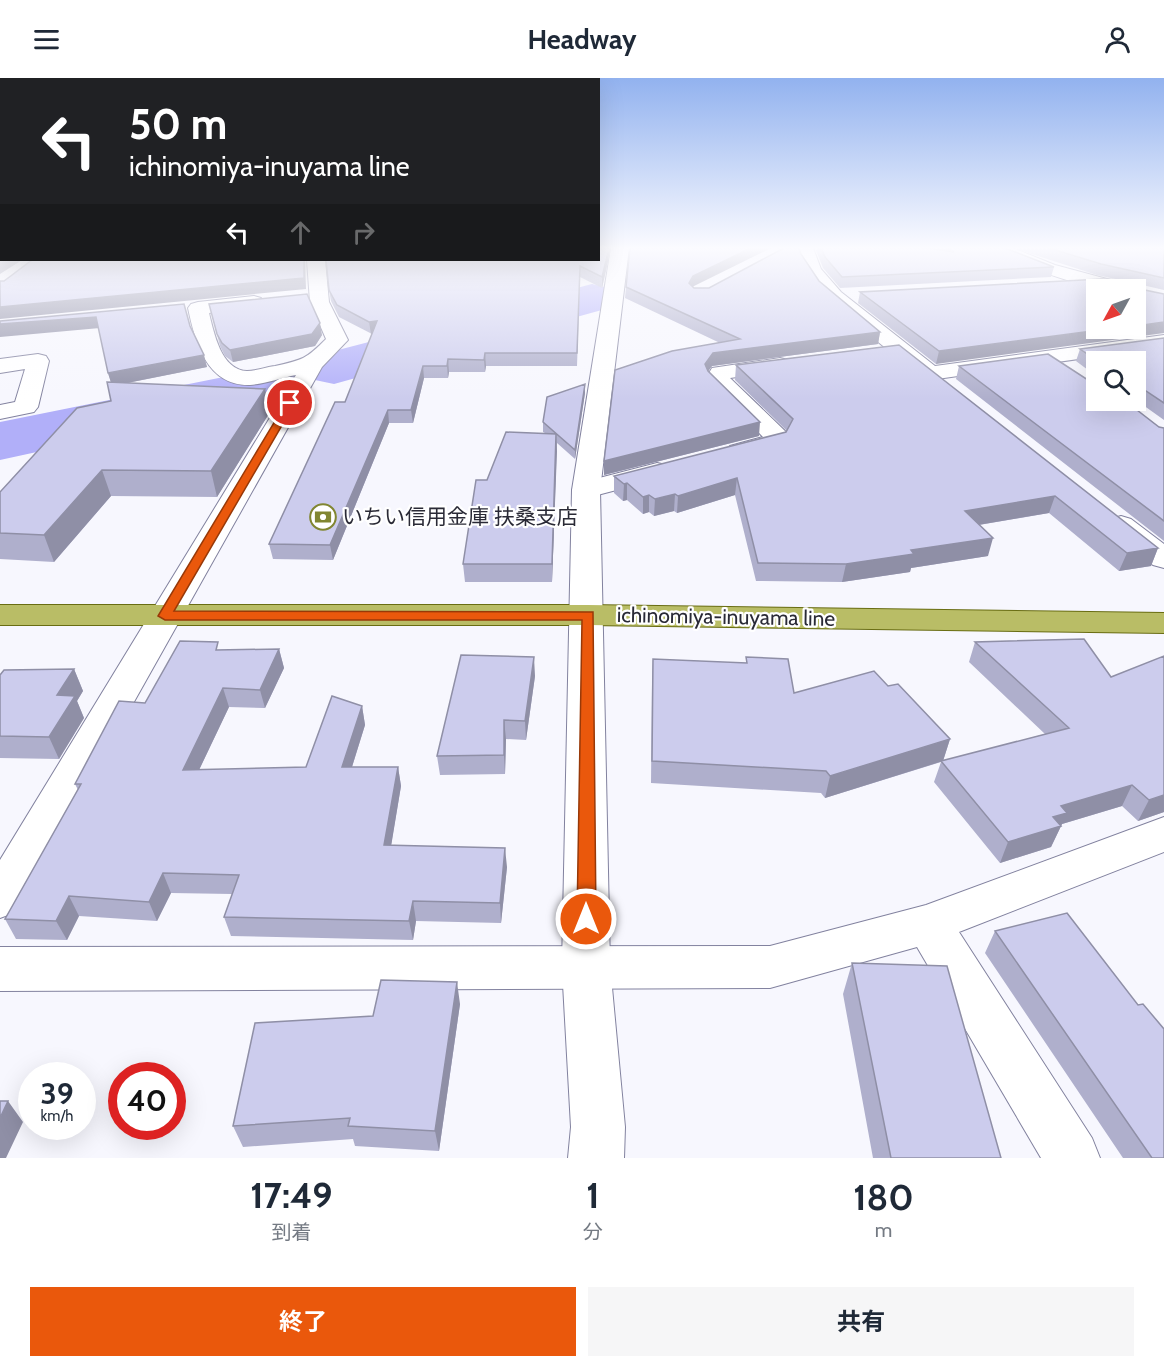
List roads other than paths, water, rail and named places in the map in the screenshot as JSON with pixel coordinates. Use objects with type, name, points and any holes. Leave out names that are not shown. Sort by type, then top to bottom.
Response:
[{"type":"main road","name":"ichinomiya-inuyama line","points":[[0,615],[588,615],[1164,623]]},
{"type":"street","points":[[292,298],[189,307],[216,364],[240,377],[264,376],[313,364]]},
{"type":"street","points":[[0,898],[313,364],[337,340],[336,332],[325,317],[298,298]]},
{"type":"street","points":[[596,1158],[598,1127],[586,966],[588,615],[586,489],[613,298]]},
{"type":"street","points":[[849,298],[899,350],[956,393]]},
{"type":"street","points":[[930,373],[1164,341]]},
{"type":"street","points":[[865,354],[899,350]]},
{"type":"street","points":[[1052,358],[1078,376]]},
{"type":"street","points":[[0,366],[38,362],[26,407],[0,412]]},
{"type":"street","points":[[718,456],[773,442],[776,436],[717,378],[720,373],[807,362]]},
{"type":"street","points":[[586,489],[674,467]]},
{"type":"street","points":[[1099,507],[1164,559]]},
{"type":"street","points":[[0,969],[770,967],[928,924],[1164,835]]},
{"type":"street","points":[[928,924],[1072,1158]]},
{"type":"waterway","points":[[334,368],[591,298]]},
{"type":"waterway","points":[[0,441],[278,383]]},
{"type":"place","name":"いちい信用金庫 扶桑支店","points":[[323,517]]}]
